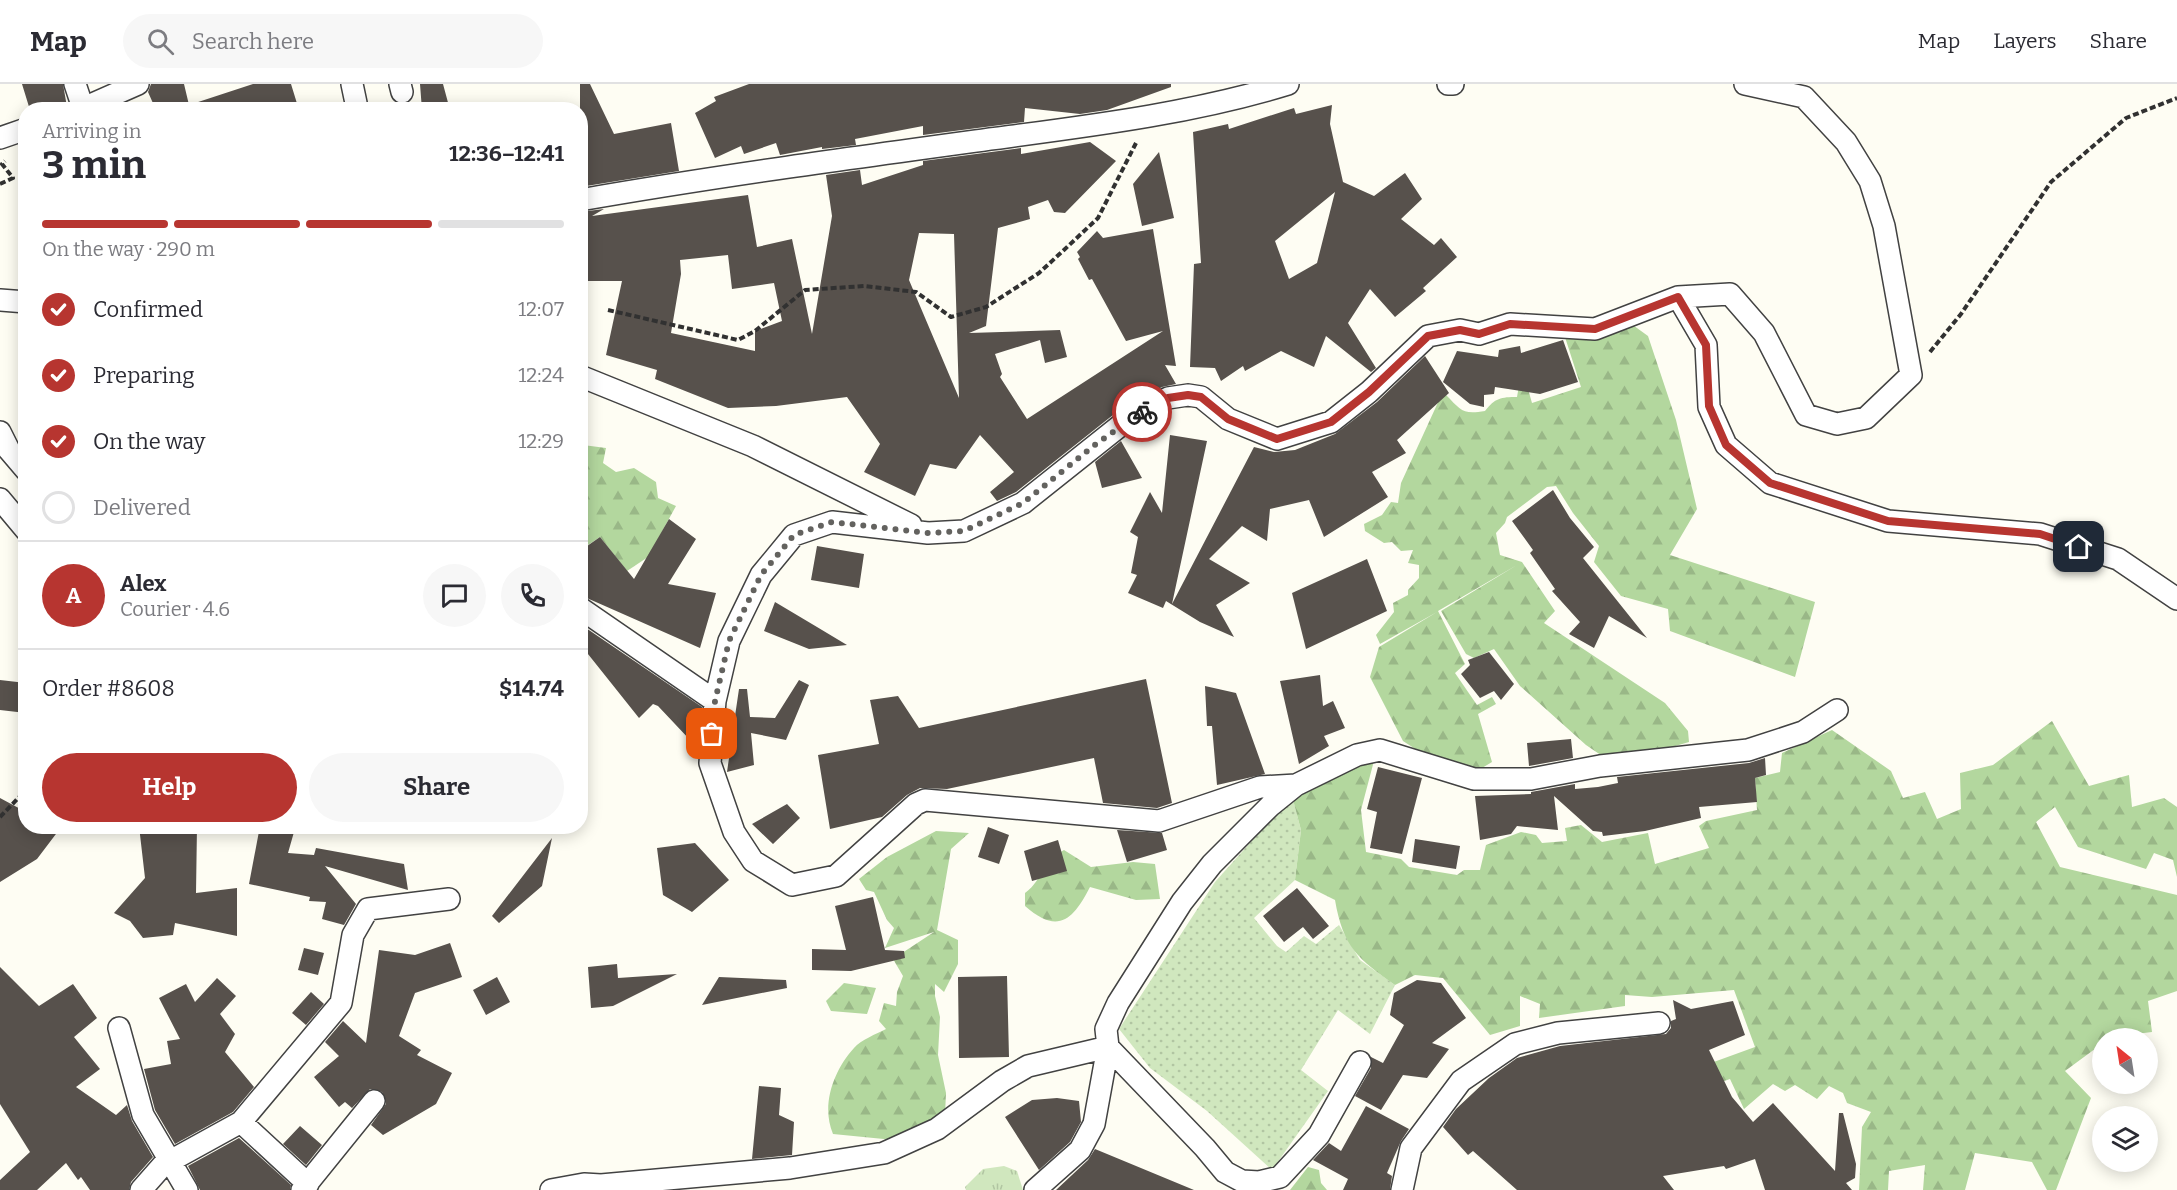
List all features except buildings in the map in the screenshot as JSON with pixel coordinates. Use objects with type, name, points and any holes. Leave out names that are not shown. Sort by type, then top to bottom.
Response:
[{"type":"street","points":[[75,84],[79,102]]},
{"type":"street","points":[[97,102],[138,84]]},
{"type":"street","points":[[588,199],[706,178],[1056,130],[1238,99],[1288,84]]},
{"type":"street","points":[[1448,84],[1453,84]]},
{"type":"street","points":[[1296,785],[1260,787],[1159,821],[925,800],[916,804],[837,876],[792,885],[753,861],[734,832],[710,763],[715,701],[729,641],[761,575],[794,535],[832,522],[928,533],[964,531],[1023,503],[1131,417],[1168,398],[1188,395],[1201,397],[1228,419],[1277,439],[1331,422],[1369,392],[1428,336],[1460,330],[1479,334],[1510,324],[1595,329],[1678,297],[1730,294],[1764,333],[1806,415],[1837,424],[1866,418],[1911,375],[1884,226],[1870,181],[1846,142],[1804,97],[1745,84]]},
{"type":"street","points":[[0,138],[18,132]]},
{"type":"street","points":[[1678,297],[1706,345],[1709,406],[1726,445],[1770,483],[1888,521],[2040,534],[2118,559],[2177,599]]},
{"type":"street","points":[[0,300],[18,301]]},
{"type":"street","points":[[588,379],[753,446],[928,533]]},
{"type":"street","points":[[0,432],[9,450],[18,461]]},
{"type":"street","points":[[0,498],[18,520]]},
{"type":"street","points":[[588,614],[715,701]]},
{"type":"street","points":[[1035,1190],[1080,1150],[1094,1124],[1108,1047],[1106,1029],[1118,1002],[1182,902],[1212,864],[1270,806],[1296,785],[1357,755],[1380,750],[1474,779],[1531,780],[1600,765],[1748,750],[1803,732],[1837,710]]},
{"type":"street","points":[[141,1190],[169,1161],[241,1122],[341,1003],[353,935],[368,909],[449,899]]},
{"type":"street","points":[[1402,1190],[1411,1148],[1461,1081],[1515,1044],[1558,1033],[1659,1023]]},
{"type":"street","points":[[118,1028],[143,1115],[188,1190]]},
{"type":"street","points":[[1108,1047],[1205,1148],[1224,1172],[1242,1181],[1259,1182],[1280,1177],[1319,1135],[1360,1062]]},
{"type":"street","points":[[552,1190],[584,1184],[601,1185],[790,1168],[884,1153],[937,1130],[1002,1081],[1028,1066],[1108,1047]]},
{"type":"street","points":[[241,1122],[305,1187],[374,1101]]},
{"type":"path","points":[[1911,375],[1961,314],[2051,182],[2126,118],[2177,98]]},
{"type":"path","points":[[608,310],[738,340],[755,331],[805,290],[864,286],[916,292],[951,317],[986,307],[1039,273],[1098,218],[1151,114]]},
{"type":"path","points":[[0,138],[7,160],[2,164],[13,178],[0,184]]},
{"type":"path","points":[[0,817],[18,798]]},
{"type":"green space","points":[[1630,323],[1648,336],[1676,420],[1697,509],[1670,555],[1815,602],[1795,677],[1670,631],[1668,609],[1621,596],[1594,562],[1599,546],[1573,513],[1556,486],[1547,487],[1507,517],[1496,533],[1500,555],[1522,562],[1555,611],[1544,623],[1665,703],[1688,731],[1689,742],[1614,764],[1586,745],[1520,686],[1494,649],[1474,658],[1466,654],[1441,611],[1517,565],[1438,611],[1465,664],[1455,673],[1477,705],[1492,697],[1496,704],[1478,714],[1492,762],[1477,771],[1437,763],[1403,741],[1370,677],[1379,647],[1437,612],[1380,644],[1376,635],[1394,612],[1393,603],[1408,595],[1408,590],[1419,578],[1419,565],[1408,563],[1413,550],[1401,551],[1392,542],[1384,543],[1365,531],[1364,524],[1382,515],[1391,502],[1398,503],[1401,483],[1440,398],[1446,395],[1459,408],[1467,412],[1485,411],[1499,399],[1517,397],[1522,368],[1532,403],[1581,387],[1564,334]]},
{"type":"green space","points":[[588,446],[606,448],[603,463],[616,472],[634,468],[656,482],[658,498],[676,506],[648,557],[627,571],[600,537],[588,545]]},
{"type":"green space","points":[[2052,721],[2089,786],[2129,775],[2132,807],[2164,798],[2177,807],[2177,877],[2173,860],[2154,853],[2146,869],[2078,847],[2055,807],[2036,822],[2060,867],[2177,895],[2177,991],[2148,1001],[2151,1028],[2092,1028],[2092,1051],[2065,1071],[2091,1098],[2056,1190],[2047,1190],[2032,1162],[1975,1153],[1965,1190],[1923,1190],[1925,1165],[1889,1171],[1888,1190],[1859,1190],[1862,1127],[1871,1112],[1847,1103],[1843,1093],[1829,1086],[1817,1099],[1795,1085],[1785,1091],[1773,1084],[1744,1109],[1730,1079],[1707,1087],[1700,1067],[1755,1047],[1734,990],[1652,997],[1625,995],[1625,1006],[1539,1018],[1540,1004],[1520,996],[1520,1026],[1490,1035],[1443,978],[1415,975],[1395,985],[1371,967],[1348,941],[1338,916],[1335,900],[1295,880],[1301,830],[1292,796],[1375,757],[1361,810],[1366,852],[1401,859],[1409,867],[1457,875],[1464,870],[1480,870],[1486,845],[1521,832],[1536,835],[1542,843],[1567,841],[1565,828],[1581,825],[1602,842],[1648,833],[1655,864],[1709,848],[1699,826],[1706,821],[1757,810],[1755,778],[1780,772],[1782,753],[1832,730],[1891,771],[1903,798],[1925,792],[1937,819],[1961,809],[1960,773],[1993,765]]},
{"type":"green space","points":[[1292,796],[1301,830],[1295,880],[1254,918],[1277,946],[1286,952],[1304,936],[1316,944],[1339,925],[1360,960],[1395,985],[1370,1034],[1338,1010],[1301,1070],[1328,1091],[1272,1170],[1207,1111],[1150,1068],[1119,1029],[1215,882]]},
{"type":"green space","points":[[936,831],[969,833],[951,849],[937,930],[958,940],[958,964],[944,992],[935,984],[940,1017],[938,1055],[946,1093],[945,1115],[904,1141],[833,1134],[828,1112],[829,1101],[840,1067],[857,1045],[886,1029],[879,1021],[884,1003],[896,1006],[897,992],[903,976],[893,959],[934,932],[885,948],[894,928],[887,920],[874,892],[866,890],[859,879],[887,857]]},
{"type":"green space","points":[[1064,850],[1091,867],[1133,862],[1155,864],[1160,899],[1136,900],[1090,887],[1077,908],[1063,920],[1047,920],[1037,915],[1025,906],[1025,893],[1036,882],[1050,860]]},
{"type":"green space","points":[[844,983],[876,988],[867,1014],[831,1011],[826,1001]]},
{"type":"green space","points":[[1004,1166],[1017,1171],[1023,1190],[966,1190],[965,1187],[983,1169]]},
{"type":"green space","points":[[1308,1167],[1319,1170],[1321,1183],[1327,1190],[1290,1190]]},
{"type":"way so far","points":[[712,734],[715,701],[729,641],[761,575],[794,535],[832,522],[928,533],[964,531],[1023,503],[1131,417],[1142,412]]},
{"type":"route","points":[[1142,412],[1168,398],[1188,395],[1201,397],[1228,419],[1277,439],[1331,422],[1369,392],[1428,336],[1460,330],[1479,334],[1510,324],[1595,329],[1678,297],[1706,345],[1709,406],[1726,445],[1770,483],[1888,521],[2040,534],[2079,547]]}]
